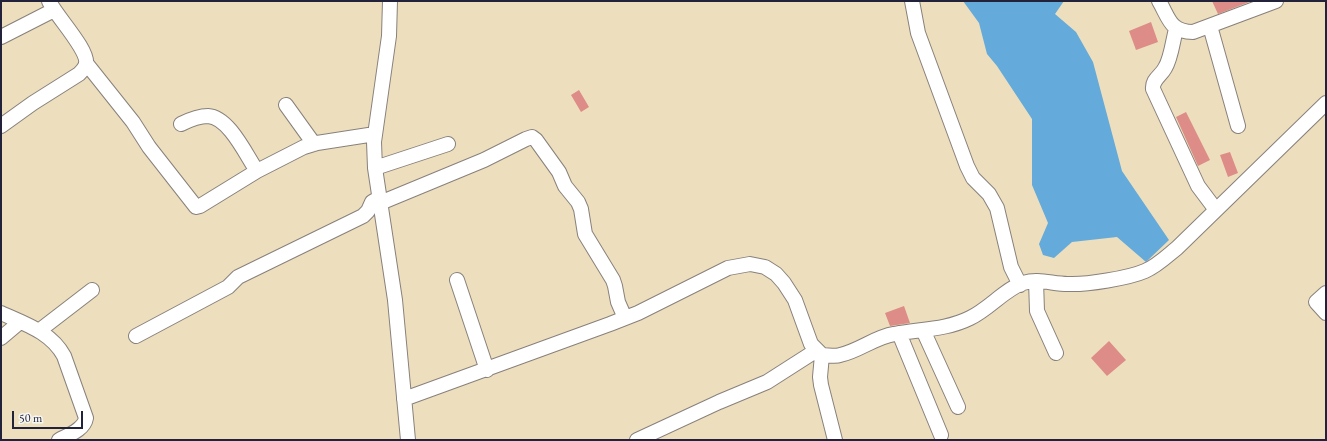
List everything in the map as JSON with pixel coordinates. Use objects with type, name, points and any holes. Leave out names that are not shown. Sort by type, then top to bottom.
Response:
[{"type":"street","points":[[390,1],[389,36],[374,142],[375,168],[395,300],[408,440]]},
{"type":"street","points":[[912,1],[918,33],[967,166],[973,178],[989,194],[997,208],[1011,267],[1020,285]]},
{"type":"street","points":[[1159,1],[1176,29],[1185,32],[1193,32],[1276,1]]},
{"type":"street","points":[[1,37],[52,5],[83,49],[86,63],[133,122],[149,147],[196,207],[257,171],[304,147],[375,134]]},
{"type":"street","points":[[1210,26],[1238,126]]},
{"type":"street","points":[[1176,29],[1168,63],[1165,69],[1152,84],[1153,89],[1198,186],[1216,210]]},
{"type":"street","points":[[1,126],[33,103],[79,74],[84,69],[86,63]]},
{"type":"street","points":[[404,399],[488,370],[624,318],[728,268],[750,264],[765,267],[776,274],[784,283],[795,300],[811,344],[820,353],[840,356],[879,339],[898,333],[951,326],[970,319],[989,308],[1013,288],[1020,285],[1036,281],[1082,284],[1145,271],[1158,264],[1177,248],[1326,103]]},
{"type":"street","points":[[286,105],[314,144]]},
{"type":"street","points":[[181,124],[198,117],[206,116],[213,117],[220,121],[230,129],[257,171]]},
{"type":"street","points":[[136,336],[228,287],[238,277],[363,216],[366,214],[372,202],[380,201],[464,169],[532,137],[536,140],[559,172],[565,186],[578,202],[581,209],[585,234],[616,286],[618,302],[624,318]]},
{"type":"street","points":[[375,168],[448,144]]},
{"type":"street","points":[[458,280],[488,370]]},
{"type":"street","points":[[1036,281],[1037,311],[1056,353]]},
{"type":"street","points":[[40,330],[92,290]]},
{"type":"street","points":[[1326,293],[1316,302],[1326,313]]},
{"type":"street","points":[[1,313],[40,330],[53,340],[64,356],[86,418],[85,423],[81,427],[59,440]]},
{"type":"street","points":[[1,338],[20,322]]},
{"type":"street","points":[[923,330],[958,407]]},
{"type":"street","points":[[898,333],[941,435]]},
{"type":"street","points":[[820,353],[821,385],[832,439]]},
{"type":"street","points":[[637,440],[719,402],[767,382],[820,353]]},
{"type":"water","points":[[963,1],[1064,1],[1055,14],[1076,32],[1093,62],[1122,171],[1169,240],[1146,262],[1117,237],[1072,242],[1054,258],[1043,255],[1039,244],[1048,223],[1032,185],[1032,119],[997,66],[987,54],[979,23]]},
{"type":"building","points":[[1212,1],[1252,1],[1218,14]]},
{"type":"building","points":[[1151,22],[1158,42],[1136,50],[1129,31]]},
{"type":"building","points":[[579,90],[589,107],[581,112],[571,95]]},
{"type":"building","points":[[1186,112],[1210,160],[1198,166],[1176,117]]},
{"type":"building","points":[[1230,152],[1238,173],[1228,177],[1220,155]]},
{"type":"building","points":[[904,306],[910,323],[890,326],[885,313]]},
{"type":"building","points":[[1109,341],[1126,360],[1107,376],[1091,358]]}]
